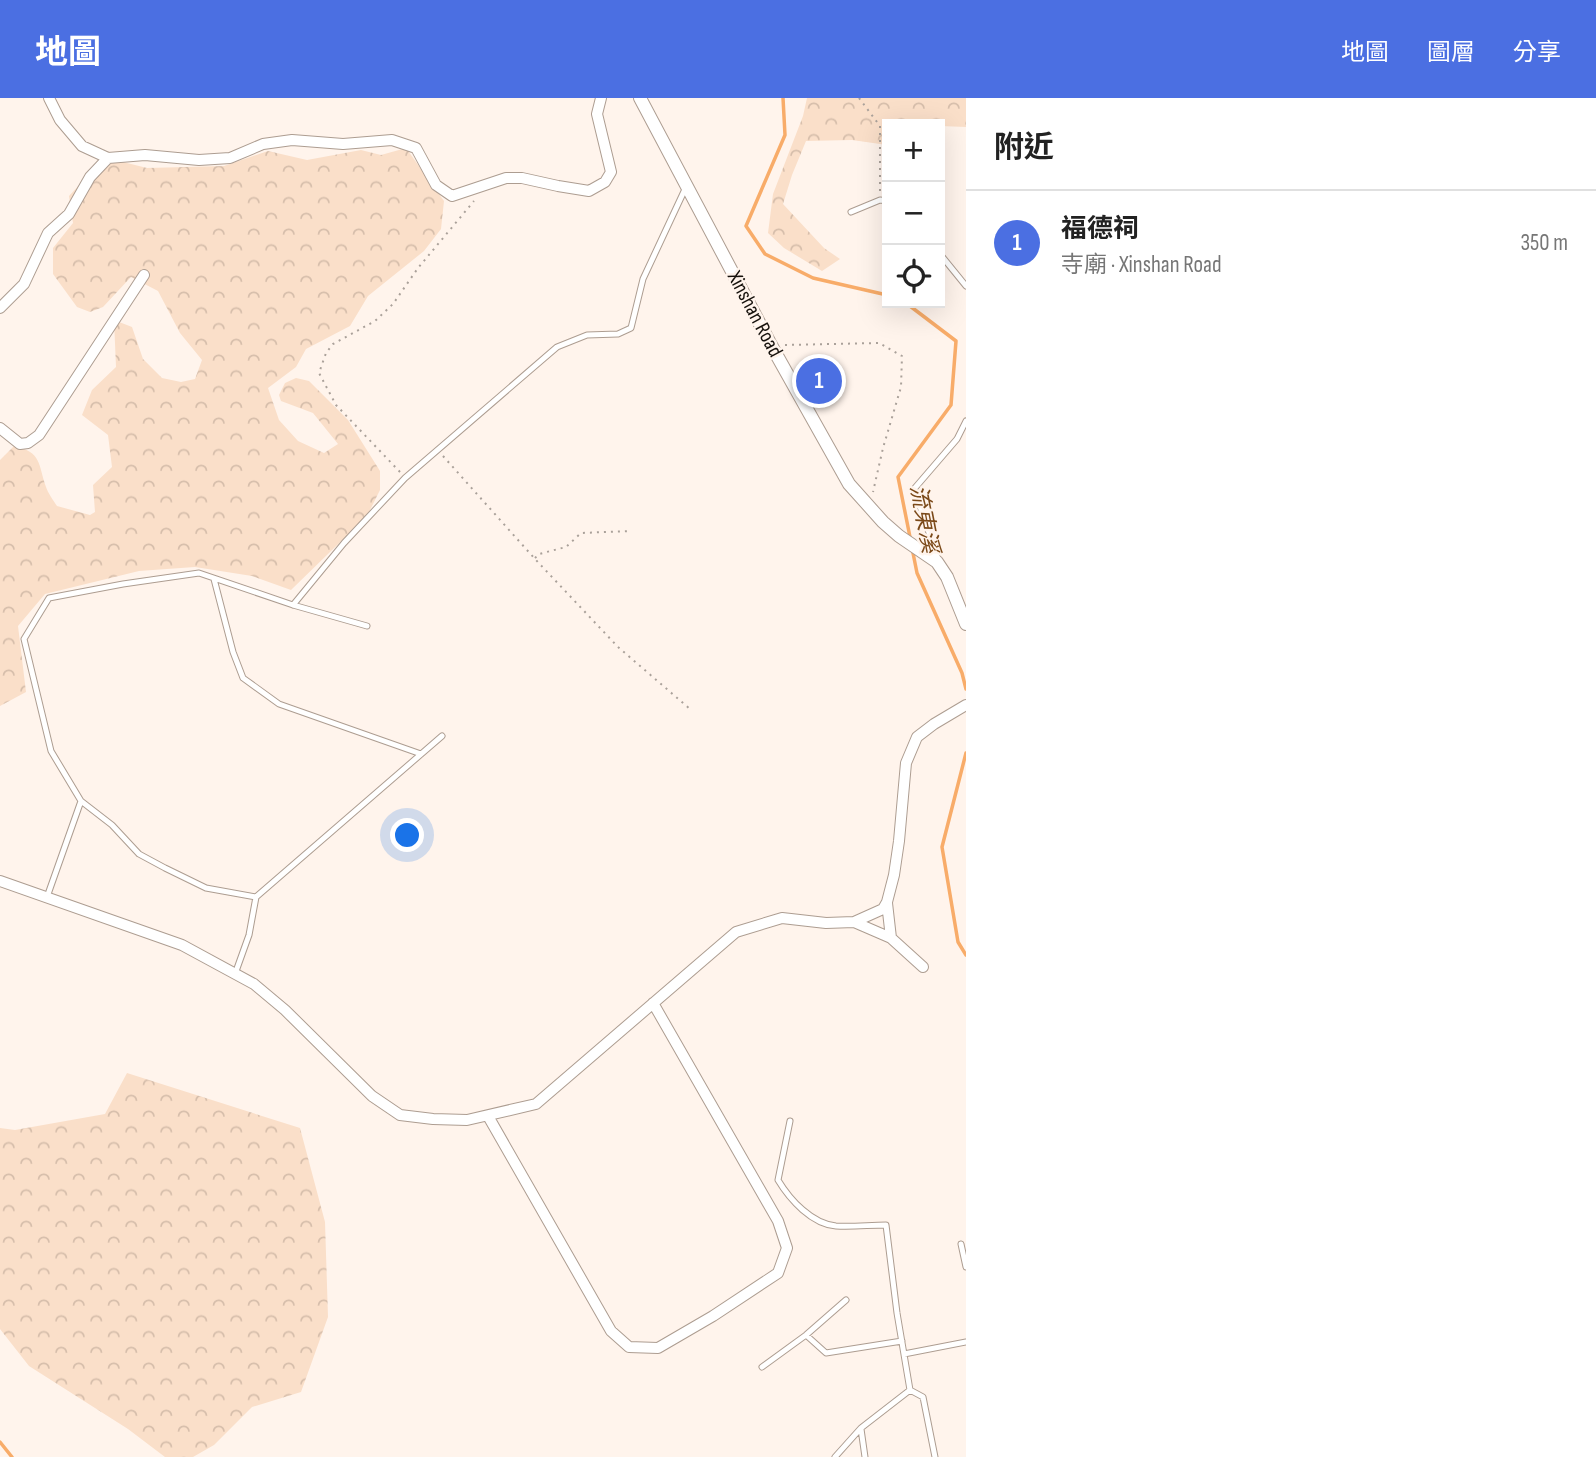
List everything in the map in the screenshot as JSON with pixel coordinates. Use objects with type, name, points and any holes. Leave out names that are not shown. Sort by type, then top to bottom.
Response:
[{"type":"street","points":[[49,98],[60,120],[82,146],[108,158],[230,158],[263,144],[292,140],[342,144],[392,139],[416,148],[436,185],[452,197],[506,178],[522,178],[590,191],[605,182],[611,172],[597,114],[601,98]]},
{"type":"street","name":"Xinshan Road","points":[[640,98],[771,345],[849,484],[883,522],[939,566]]},
{"type":"street","points":[[0,309],[24,284],[48,233],[69,214],[90,177],[108,158]]},
{"type":"street","points":[[0,428],[20,443],[28,443],[39,435],[144,275]]},
{"type":"street","points":[[939,566],[947,577],[966,624]]},
{"type":"street","points":[[0,881],[182,945],[254,984],[285,1010],[372,1096],[400,1115],[467,1120],[536,1104],[736,932],[782,918],[826,923],[854,922],[883,909],[894,875],[906,763],[917,737],[934,723],[966,705]]},
{"type":"street","points":[[887,902],[891,938]]},
{"type":"street","points":[[854,922],[891,938],[923,967]]},
{"type":"street","points":[[488,1116],[611,1331],[629,1347],[658,1348],[778,1273],[787,1248],[778,1222],[653,1003]]},
{"type":"lane","points":[[293,605],[344,543],[405,478],[557,347],[587,335],[618,334],[631,328],[643,279],[687,186]]},
{"type":"lane","points":[[851,212],[880,200]]},
{"type":"lane","points":[[945,260],[966,286]]},
{"type":"lane","points":[[939,566],[914,489],[957,439],[966,421]]},
{"type":"lane","points":[[957,439],[966,440]]},
{"type":"lane","points":[[256,897],[206,888],[165,868],[139,853],[112,825],[81,801],[51,751],[24,639],[49,598],[199,573],[293,605],[367,626]]},
{"type":"lane","points":[[214,579],[233,652],[243,678],[279,704],[421,754]]},
{"type":"lane","points":[[235,974],[249,935],[256,897],[442,736]]},
{"type":"lane","points":[[47,897],[81,801]]},
{"type":"lane","points":[[790,1121],[778,1180],[785,1193],[811,1216],[834,1226],[886,1225],[910,1390]]},
{"type":"lane","points":[[961,1244],[966,1267]]},
{"type":"lane","points":[[762,1367],[806,1335],[846,1300]]},
{"type":"lane","points":[[806,1335],[826,1353],[902,1341]]},
{"type":"lane","points":[[904,1354],[966,1342]]},
{"type":"lane","points":[[835,1457],[861,1428],[910,1390]]},
{"type":"lane","points":[[910,1390],[923,1396],[935,1457]]},
{"type":"lane","points":[[861,1428],[865,1457]]},
{"type":"path","points":[[859,98],[880,126],[880,200]]},
{"type":"path","points":[[405,478],[336,404],[319,373],[326,353],[333,344],[375,321],[393,304],[418,268],[489,183]]},
{"type":"path","points":[[771,345],[879,343],[902,356],[901,387],[883,448],[870,507]]},
{"type":"path","points":[[438,450],[618,647],[690,709]]},
{"type":"path","points":[[535,559],[539,554],[566,547],[581,533],[631,530]]},
{"type":"green space","points":[[807,98],[966,98],[966,127],[945,126],[945,119],[882,119],[882,144],[852,140],[806,141],[783,204],[824,248],[840,259],[822,271],[784,248],[768,233],[773,194],[803,116]]},
{"type":"green space","points":[[406,148],[444,201],[441,229],[424,251],[368,296],[350,326],[306,349],[296,367],[268,388],[279,420],[298,441],[324,453],[338,444],[313,413],[281,401],[279,395],[285,383],[296,378],[309,381],[348,420],[380,471],[380,490],[367,516],[291,590],[252,576],[195,567],[139,571],[45,594],[18,626],[26,692],[0,706],[0,460],[14,446],[30,452],[38,460],[47,489],[57,506],[90,515],[95,512],[93,485],[112,467],[108,435],[82,415],[92,390],[116,367],[114,320],[132,327],[143,359],[162,378],[181,382],[195,379],[202,360],[180,333],[158,291],[131,277],[103,307],[90,312],[77,307],[53,274],[53,248],[73,223],[69,196],[92,171],[115,160],[147,168],[224,166],[268,151],[307,160],[361,150],[381,155]]},
{"type":"green space","points":[[127,1073],[300,1128],[325,1222],[328,1317],[301,1392],[252,1407],[214,1445],[193,1457],[165,1457],[128,1429],[29,1366],[0,1329],[0,1128],[15,1130],[105,1114]]},
{"type":"waterway","name":"流東溪","points":[[783,98],[785,135],[746,226],[765,254],[813,278],[882,294]]},
{"type":"waterway","name":"流東溪","points":[[910,537],[898,477],[951,405],[956,341],[913,308]]},
{"type":"waterway","name":"流東溪","points":[[912,548],[917,573],[962,673],[966,689]]},
{"type":"waterway","name":"流東溪","points":[[966,753],[942,847],[958,942],[966,955]]},
{"type":"waterway","points":[[0,1442],[12,1457]]},
{"type":"place","name":"福德祠","points":[[819,381]]}]
